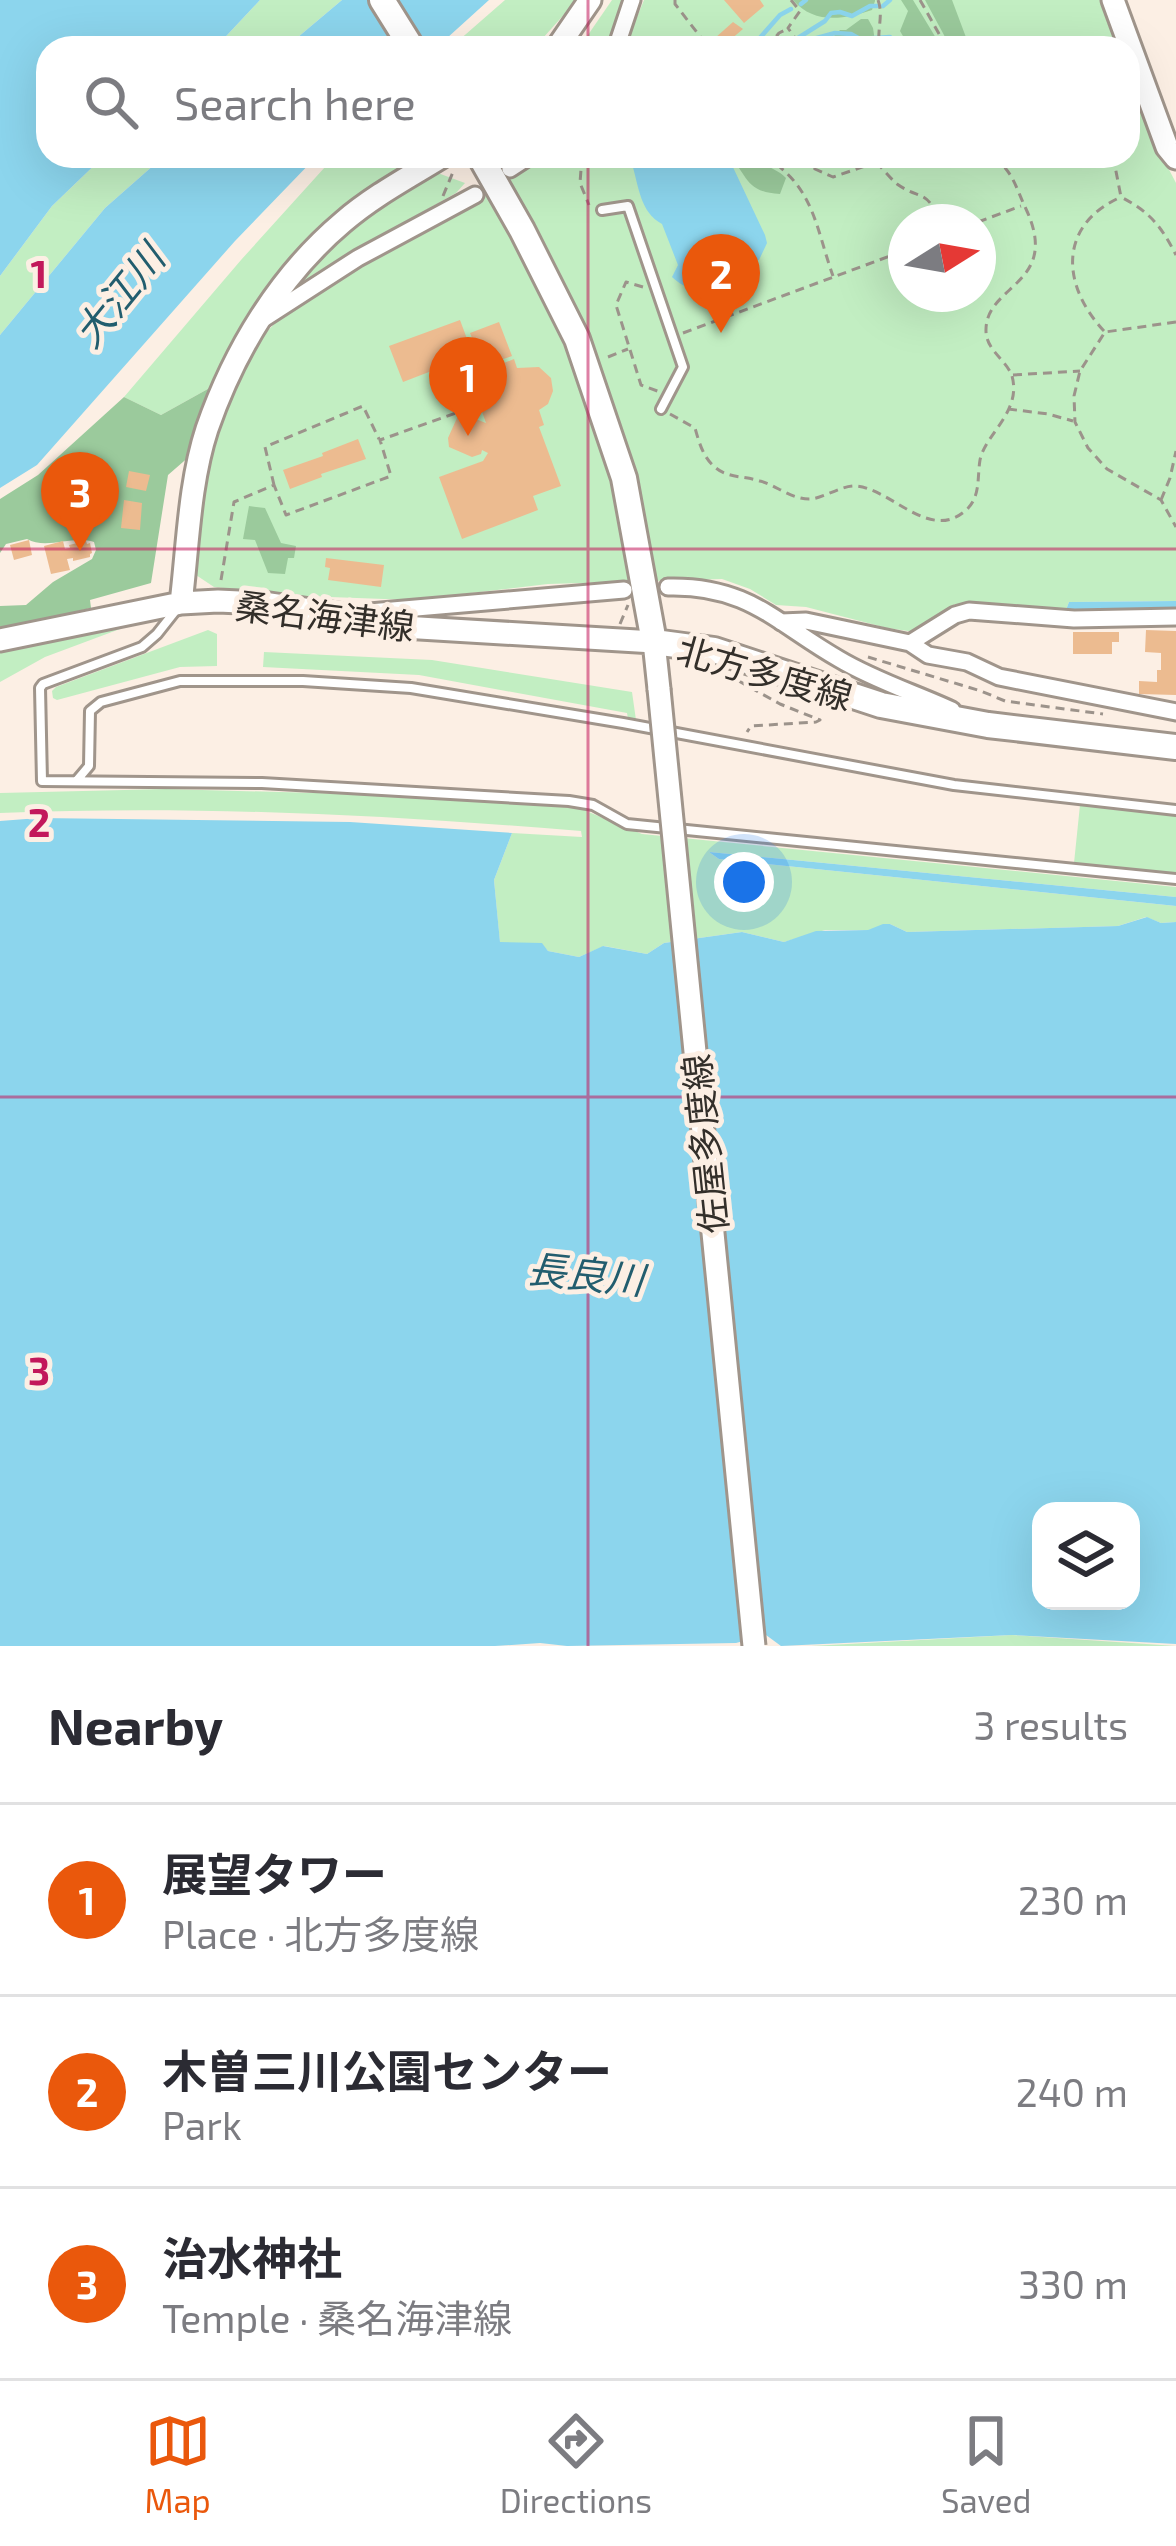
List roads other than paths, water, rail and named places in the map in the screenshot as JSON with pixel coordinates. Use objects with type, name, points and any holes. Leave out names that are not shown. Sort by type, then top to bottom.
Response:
[{"type":"main road","points":[[382,0],[404,36]]},
{"type":"main road","points":[[565,36],[590,0]]},
{"type":"main road","points":[[1113,0],[1122,36]]},
{"type":"main road","points":[[1140,98],[1176,158]]},
{"type":"main road","points":[[181,603],[193,494],[206,432],[257,323],[281,286],[343,222],[378,195],[443,168]]},
{"type":"main road","name":"北方多度線","points":[[460,168],[522,230],[577,339],[624,478],[654,642],[714,650],[881,705],[988,725],[1176,747]]},
{"type":"main road","name":"桑名海津線","points":[[0,640],[181,603],[218,601],[263,603],[403,627],[654,642]]},
{"type":"main road","name":"佐屋多度線","points":[[654,642],[754,1646]]},
{"type":"street","points":[[620,36],[632,0]]},
{"type":"street","points":[[257,323],[358,258],[475,195]]},
{"type":"street","points":[[668,587],[702,586],[742,598],[842,661],[988,725]]},
{"type":"street","points":[[345,615],[484,600],[627,596]]},
{"type":"street","points":[[910,643],[939,623],[969,611],[1074,619],[1176,617]]},
{"type":"street","points":[[782,622],[806,621],[910,643],[928,655],[968,662],[998,677],[1176,712]]},
{"type":"lane","points":[[602,210],[628,206],[673,336],[682,367],[661,410]]},
{"type":"lane","points":[[181,603],[142,646],[43,684],[42,781],[262,783],[569,801],[592,805],[627,824],[1176,879]]},
{"type":"lane","points":[[76,780],[89,766],[90,711],[100,702],[180,680],[303,681],[411,688],[954,785],[1176,811]]},
{"type":"water","points":[[0,0],[260,0],[226,36],[36,36],[36,168],[92,168],[52,206],[0,276]]},
{"type":"water","points":[[342,0],[489,0],[449,36],[299,36]]},
{"type":"water","name":"大江川","points":[[150,168],[305,168],[37,465],[0,488],[0,335],[105,208]]},
{"type":"water","points":[[633,168],[733,168],[765,235],[767,243],[759,260],[725,259],[712,264],[705,288],[683,285],[672,277],[678,265],[662,224],[649,213]]},
{"type":"water","points":[[1176,601],[1176,611],[1066,610],[1069,602]]},
{"type":"water","name":"長良川","points":[[0,821],[350,822],[512,833],[494,880],[500,942],[542,943],[548,951],[579,957],[603,946],[647,954],[664,943],[742,932],[784,942],[816,931],[868,930],[883,924],[907,932],[1118,926],[1147,917],[1176,922],[1176,1644],[1012,1635],[781,1646],[766,1635],[736,1643],[567,1646],[0,1646]]},
{"type":"water","points":[[709,852],[1176,897],[1176,906],[719,859]]},
{"type":"waterway","points":[[801,4],[806,0]]},
{"type":"waterway","points":[[883,6],[890,0]]},
{"type":"waterway","points":[[801,36],[831,13],[852,16],[877,6]]},
{"type":"waterway","points":[[762,36],[791,9]]},
{"type":"waterway","points":[[824,36],[855,36]]},
{"type":"place","name":"木曽三川公園センター","points":[[721,333]]},
{"type":"place","name":"展望タワー","points":[[468,436]]},
{"type":"place","name":"治水神社","points":[[80,551]]}]
